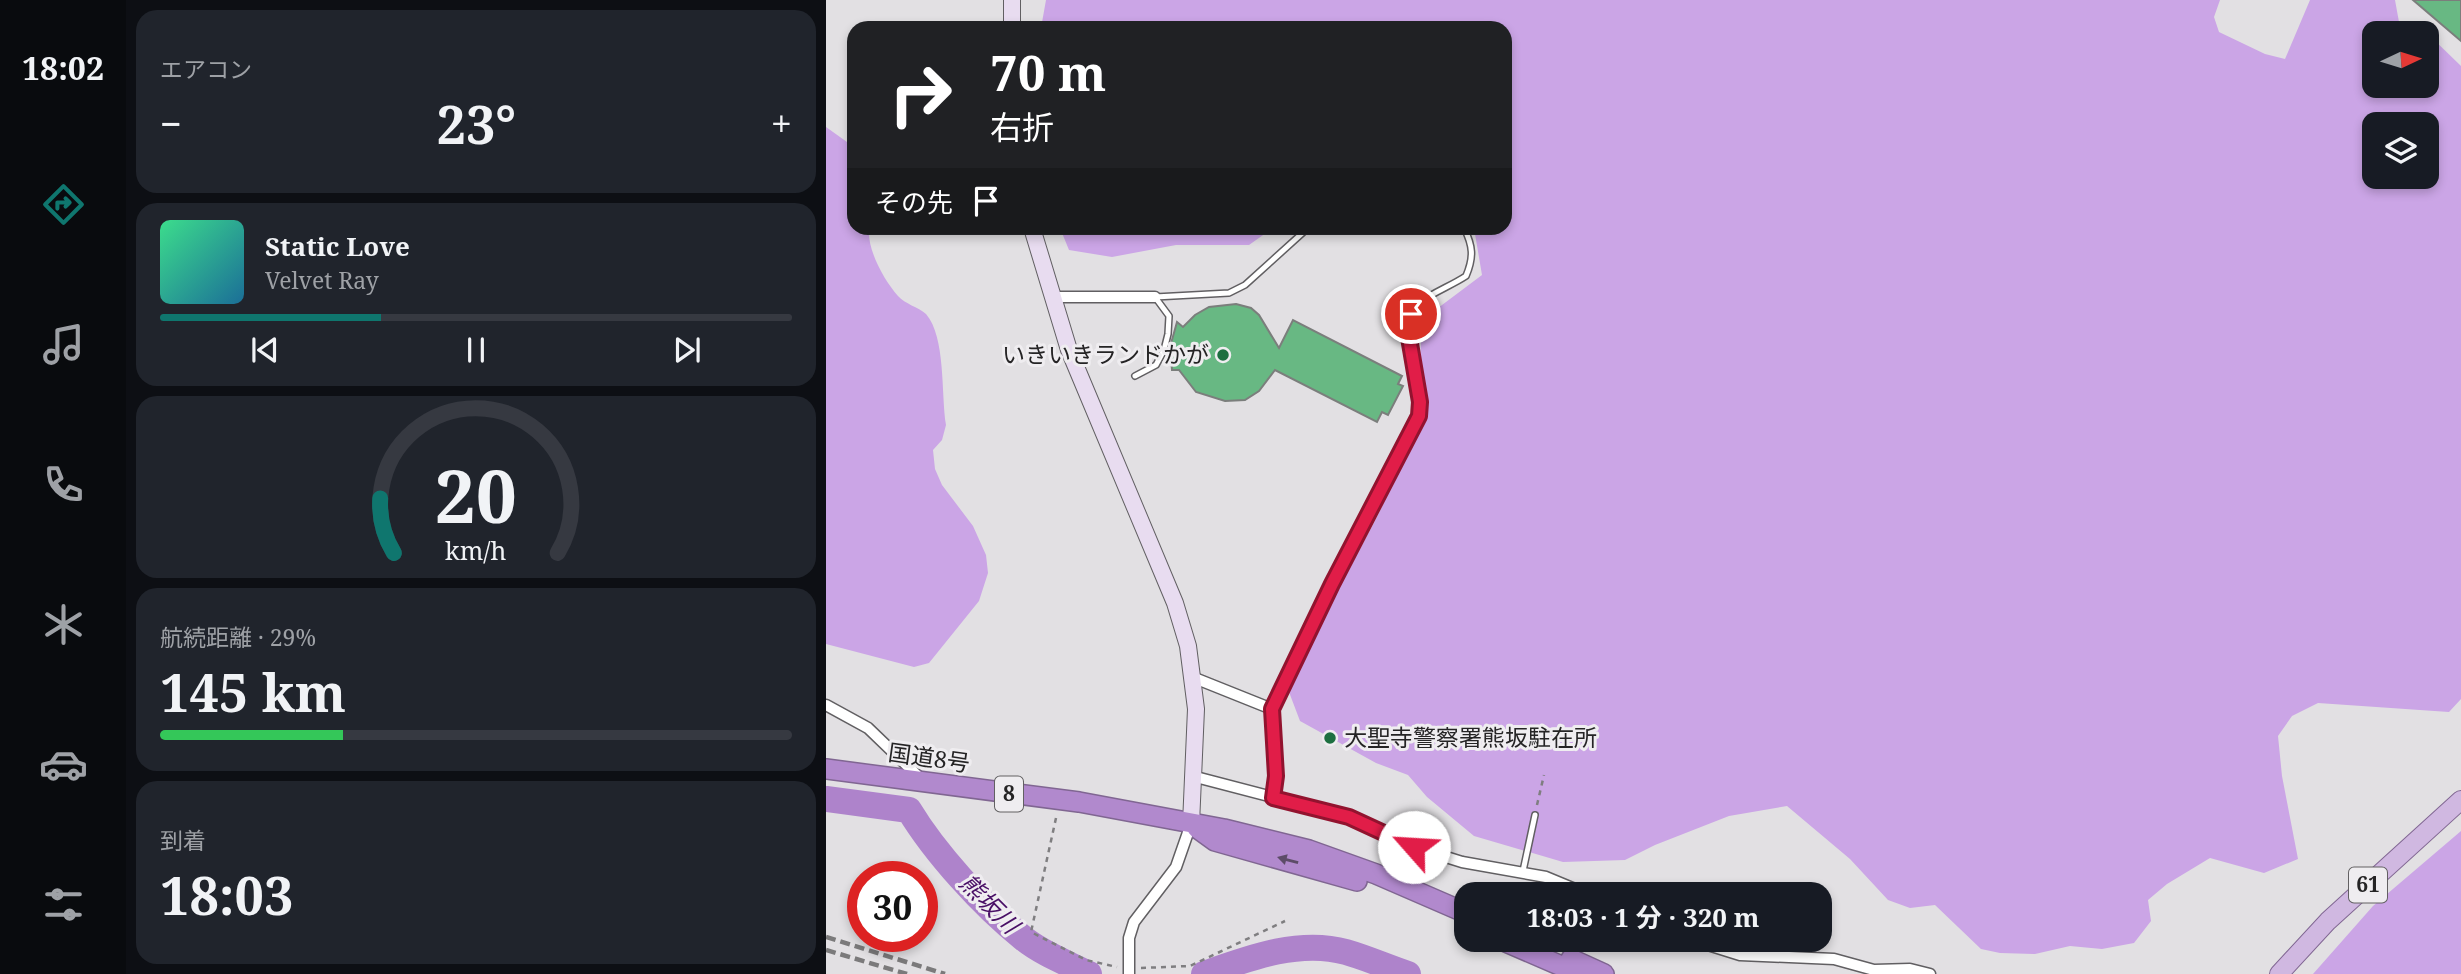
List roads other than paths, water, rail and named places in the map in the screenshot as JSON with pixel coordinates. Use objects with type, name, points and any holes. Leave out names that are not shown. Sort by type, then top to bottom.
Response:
[{"type":"highway","name":"国道8号","points":[[826,769],[1079,802],[1191,824],[1308,850],[1376,874],[1454,908]]},
{"type":"highway","name":"国道8号","points":[[1191,824],[1215,841],[1390,891],[1454,920]]},
{"type":"highway","points":[[1529,952],[1580,974]]},
{"type":"highway","points":[[1555,952],[1604,974]]},
{"type":"main road","name":"61","points":[[2279,974],[2328,921],[2461,800]]},
{"type":"street","points":[[1012,0],[1012,21]]},
{"type":"street","points":[[1034,235],[1069,350],[1175,603],[1188,646],[1192,677],[1196,709],[1191,824],[1175,867],[1134,922],[1129,938],[1129,974]]},
{"type":"street","points":[[1052,297],[1154,297]]},
{"type":"street","points":[[1192,677],[1272,709],[1276,776],[1273,798]]},
{"type":"street","points":[[826,705],[868,728],[923,781]]},
{"type":"street","points":[[1192,776],[1349,817],[1414,847],[1450,858],[1523,871],[1558,882]]},
{"type":"street","points":[[1730,952],[1740,955],[1834,958],[1874,970],[1910,969],[1930,974]]},
{"type":"lane","points":[[1154,297],[1229,293],[1245,285],[1300,235]]},
{"type":"lane","points":[[1272,709],[1419,416],[1420,402],[1407,326],[1411,314],[1419,304],[1466,276],[1473,254],[1468,235]]},
{"type":"lane","points":[[1135,376],[1156,365],[1168,334],[1169,316],[1154,297]]},
{"type":"lane","points":[[1523,871],[1535,815]]},
{"type":"waterway","name":"熊坂川","points":[[826,799],[909,810],[946,861],[976,895],[1008,925],[1054,958],[1089,974]]},
{"type":"waterway","name":"熊坂川","points":[[1204,974],[1274,952],[1310,948],[1346,952],[1408,974]]},
{"type":"railway","points":[[826,937],[945,974]]},
{"type":"railway","points":[[826,950],[907,974]]},
{"type":"place","name":"いきいきランドかが","points":[[1223,355]]},
{"type":"place","name":"大聖寺警察署熊坂駐在所","points":[[1330,738]]}]
